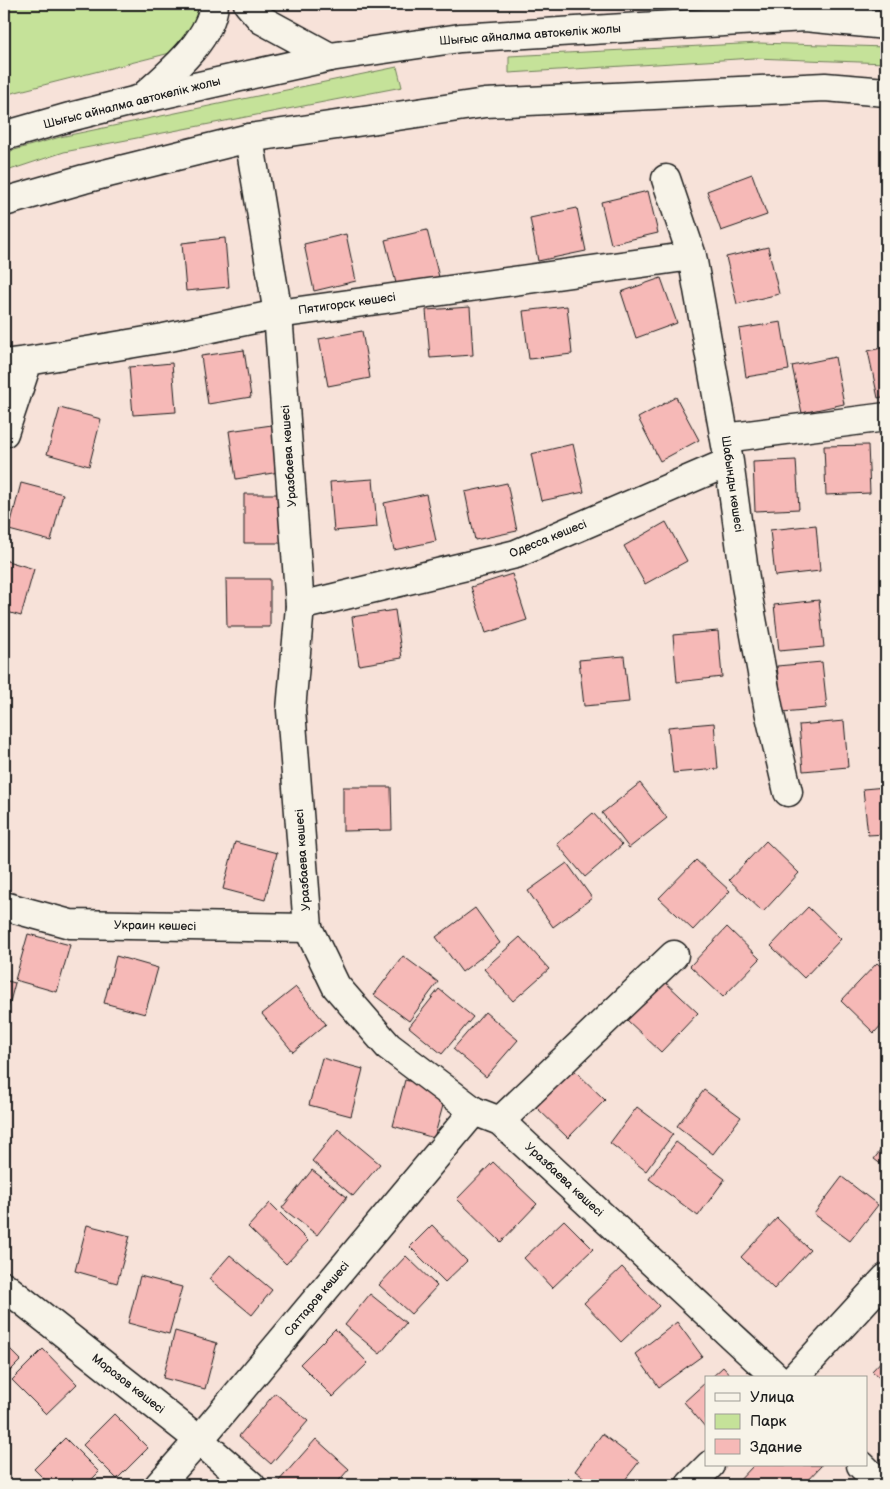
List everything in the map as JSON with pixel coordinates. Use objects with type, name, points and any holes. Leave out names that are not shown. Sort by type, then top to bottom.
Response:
[{"type":"street","points":[[142,99],[192,51],[213,15],[214,4]]},
{"type":"street","points":[[248,4],[262,20],[330,57]]},
{"type":"street","name":"Шығыс айналма автокөлік жолы","points":[[4,136],[142,99],[330,57],[460,38],[805,17],[886,25]]},
{"type":"street","points":[[4,202],[84,179],[249,138],[485,103],[825,87],[886,92]]},
{"type":"street","name":"Уразбаева көшесі","points":[[249,138],[278,314],[300,606],[291,710],[308,928],[336,986],[388,1046],[474,1112],[500,1121],[775,1376]]},
{"type":"street","name":"Шабынды көшесі","points":[[666,179],[692,256],[727,450],[746,586],[769,711],[788,792]]},
{"type":"street","name":"Пятигорск көшесі","points":[[16,362],[164,338],[278,314],[692,256]]},
{"type":"street","points":[[4,432],[16,362]]},
{"type":"street","name":"Одесса көшесі","points":[[300,606],[516,554],[727,450],[886,417]]},
{"type":"street","name":"Украин көшесі","points":[[4,906],[70,924],[308,928]]},
{"type":"street","points":[[500,1121],[674,955]]},
{"type":"street","name":"Саттаров көшесі","points":[[159,1485],[199,1440],[474,1112]]},
{"type":"street","points":[[796,1376],[886,1278]]},
{"type":"street","name":"Морозов көшесі","points":[[4,1286],[199,1440],[251,1485]]},
{"type":"street","points":[[690,1485],[709,1466]]},
{"type":"street","points":[[863,1466],[881,1485]]},
{"type":"green space","points":[[15,4],[199,4],[200,6],[193,35],[174,52],[4,95],[4,6]]},
{"type":"green space","points":[[759,43],[886,47],[886,63],[754,58],[509,73],[509,56]]},
{"type":"green space","points":[[397,67],[402,87],[64,152],[4,172],[4,153],[60,137]]},
{"type":"building","points":[[430,4],[453,4],[431,8]]},
{"type":"building","points":[[752,174],[767,215],[721,231],[707,191]]},
{"type":"building","points":[[648,191],[658,233],[611,244],[601,202]]},
{"type":"building","points":[[577,208],[586,251],[538,261],[530,218]]},
{"type":"building","points":[[427,230],[439,277],[397,287],[385,240]]},
{"type":"building","points":[[346,234],[356,281],[314,291],[304,244]]},
{"type":"building","points":[[225,238],[229,287],[186,291],[182,243]]},
{"type":"building","points":[[768,247],[779,294],[737,304],[726,257]]},
{"type":"building","points":[[661,278],[677,323],[636,338],[621,292]]},
{"type":"building","points":[[567,306],[572,354],[529,359],[523,311]]},
{"type":"building","points":[[470,307],[473,355],[430,358],[426,310]]},
{"type":"building","points":[[781,322],[789,370],[746,377],[739,329]]},
{"type":"building","points":[[362,331],[370,378],[328,386],[319,339]]},
{"type":"building","points":[[886,347],[886,396],[878,398],[868,351]]},
{"type":"building","points":[[244,350],[251,397],[208,404],[201,356]]},
{"type":"building","points":[[835,357],[844,404],[802,413],[792,366]]},
{"type":"building","points":[[172,363],[176,412],[133,415],[129,367]]},
{"type":"building","points":[[676,397],[699,440],[660,461],[638,418]]},
{"type":"building","points":[[60,408],[101,419],[89,466],[47,454]]},
{"type":"building","points":[[272,425],[279,472],[236,479],[229,431]]},
{"type":"building","points":[[886,438],[886,484],[880,439]]},
{"type":"building","points":[[573,444],[584,492],[541,501],[531,454]]},
{"type":"building","points":[[868,445],[870,493],[826,495],[824,446]]},
{"type":"building","points":[[796,460],[799,509],[755,511],[753,462]]},
{"type":"building","points":[[373,479],[377,527],[334,531],[330,482]]},
{"type":"building","points":[[21,483],[63,494],[51,541],[9,530]]},
{"type":"building","points":[[507,483],[517,531],[475,540],[465,492]]},
{"type":"building","points":[[244,494],[288,494],[288,543],[244,543]]},
{"type":"building","points":[[426,494],[436,541],[394,550],[384,503]]},
{"type":"building","points":[[666,522],[687,561],[645,584],[624,546]]},
{"type":"building","points":[[816,525],[820,571],[775,576],[770,530]]},
{"type":"building","points":[[4,560],[34,569],[21,616],[4,611]]},
{"type":"building","points":[[512,574],[527,620],[486,633],[471,587]]},
{"type":"building","points":[[226,579],[270,579],[270,627],[227,627]]},
{"type":"building","points":[[819,600],[824,647],[779,651],[774,605]]},
{"type":"building","points":[[395,610],[402,658],[359,665],[352,617]]},
{"type":"building","points":[[718,631],[722,677],[677,682],[673,635]]},
{"type":"building","points":[[624,656],[629,702],[584,706],[579,660]]},
{"type":"building","points":[[822,662],[827,708],[782,712],[777,666]]},
{"type":"building","points":[[844,721],[848,767],[803,771],[799,725]]},
{"type":"building","points":[[714,723],[718,769],[673,773],[668,727]]},
{"type":"building","points":[[640,783],[667,818],[629,848],[602,813]]},
{"type":"building","points":[[343,787],[391,787],[392,830],[343,831]]},
{"type":"building","points":[[886,787],[886,834],[868,835],[863,789]]},
{"type":"building","points":[[593,813],[622,845],[585,877],[557,844]]},
{"type":"building","points":[[766,841],[799,873],[763,912],[729,880]]},
{"type":"building","points":[[235,842],[277,853],[265,900],[223,889]]},
{"type":"building","points":[[696,860],[730,891],[693,930],[659,898]]},
{"type":"building","points":[[567,863],[592,898],[553,927],[528,891]]},
{"type":"building","points":[[808,907],[841,939],[804,978],[771,946]]},
{"type":"building","points":[[475,908],[500,943],[462,972],[436,937]]},
{"type":"building","points":[[727,927],[760,959],[723,997],[690,966]]},
{"type":"building","points":[[28,934],[70,945],[57,992],[15,980]]},
{"type":"building","points":[[520,937],[549,969],[513,1001],[484,969]]},
{"type":"building","points":[[116,956],[158,968],[145,1014],[104,1003]]},
{"type":"building","points":[[403,956],[438,982],[409,1021],[374,995]]},
{"type":"building","points":[[877,963],[886,971],[886,1020],[874,1033],[841,1001]]},
{"type":"building","points":[[4,980],[15,983],[4,1024]]},
{"type":"building","points":[[664,981],[698,1013],[661,1052],[627,1020]]},
{"type":"building","points":[[296,987],[326,1024],[293,1052],[262,1014]]},
{"type":"building","points":[[439,989],[473,1017],[442,1054],[409,1027]]},
{"type":"building","points":[[485,1012],[518,1040],[486,1077],[453,1049]]},
{"type":"building","points":[[322,1058],[363,1069],[351,1116],[309,1105]]},
{"type":"building","points":[[572,1068],[605,1100],[568,1138],[535,1106]]},
{"type":"building","points":[[405,1080],[447,1091],[434,1138],[393,1126]]},
{"type":"building","points":[[704,1090],[741,1117],[713,1154],[677,1126]]},
{"type":"building","points":[[637,1107],[673,1134],[646,1171],[610,1143]]},
{"type":"building","points":[[338,1129],[380,1164],[353,1196],[312,1161]]},
{"type":"building","points":[[676,1142],[725,1179],[698,1216],[649,1179]]},
{"type":"building","points":[[886,1143],[886,1168],[874,1159]]},
{"type":"building","points":[[493,1162],[537,1204],[501,1242],[457,1199]]},
{"type":"building","points":[[312,1170],[347,1197],[317,1235],[282,1208]]},
{"type":"building","points":[[842,1177],[878,1205],[850,1241],[814,1214]]},
{"type":"building","points":[[270,1203],[308,1241],[286,1264],[248,1227]]},
{"type":"building","points":[[777,1218],[810,1250],[774,1289],[741,1257]]},
{"type":"building","points":[[564,1220],[593,1249],[552,1288],[524,1258]]},
{"type":"building","points":[[87,1225],[130,1236],[117,1283],[75,1271]]},
{"type":"building","points":[[432,1225],[467,1261],[445,1282],[410,1247]]},
{"type":"building","points":[[230,1255],[272,1290],[252,1315],[209,1279]]},
{"type":"building","points":[[406,1256],[437,1286],[411,1314],[379,1285]]},
{"type":"building","points":[[622,1267],[659,1306],[621,1342],[584,1303]]},
{"type":"building","points":[[140,1276],[182,1287],[169,1334],[128,1323]]},
{"type":"building","points":[[370,1294],[406,1323],[380,1354],[345,1325]]},
{"type":"building","points":[[677,1322],[702,1356],[659,1387],[635,1354]]},
{"type":"building","points":[[335,1329],[368,1363],[333,1397],[300,1364]]},
{"type":"building","points":[[175,1331],[217,1343],[205,1389],[163,1378]]},
{"type":"building","points":[[4,1343],[21,1360],[4,1377]]},
{"type":"building","points":[[43,1349],[77,1384],[46,1414],[12,1380]]},
{"type":"building","points":[[886,1356],[886,1384],[872,1371]]},
{"type":"building","points":[[723,1367],[731,1376],[713,1376]]},
{"type":"building","points":[[705,1383],[705,1427],[684,1402]]},
{"type":"building","points":[[275,1393],[308,1421],[271,1464],[239,1436]]},
{"type":"building","points":[[114,1414],[148,1448],[117,1479],[83,1445]]},
{"type":"building","points":[[602,1434],[639,1462],[621,1485],[594,1485],[575,1471]]},
{"type":"building","points":[[65,1438],[99,1472],[86,1485],[50,1485],[34,1469]]},
{"type":"building","points":[[316,1439],[349,1469],[335,1485],[280,1485],[277,1483]]},
{"type":"building","points":[[753,1466],[821,1466],[803,1485],[735,1485]]}]
